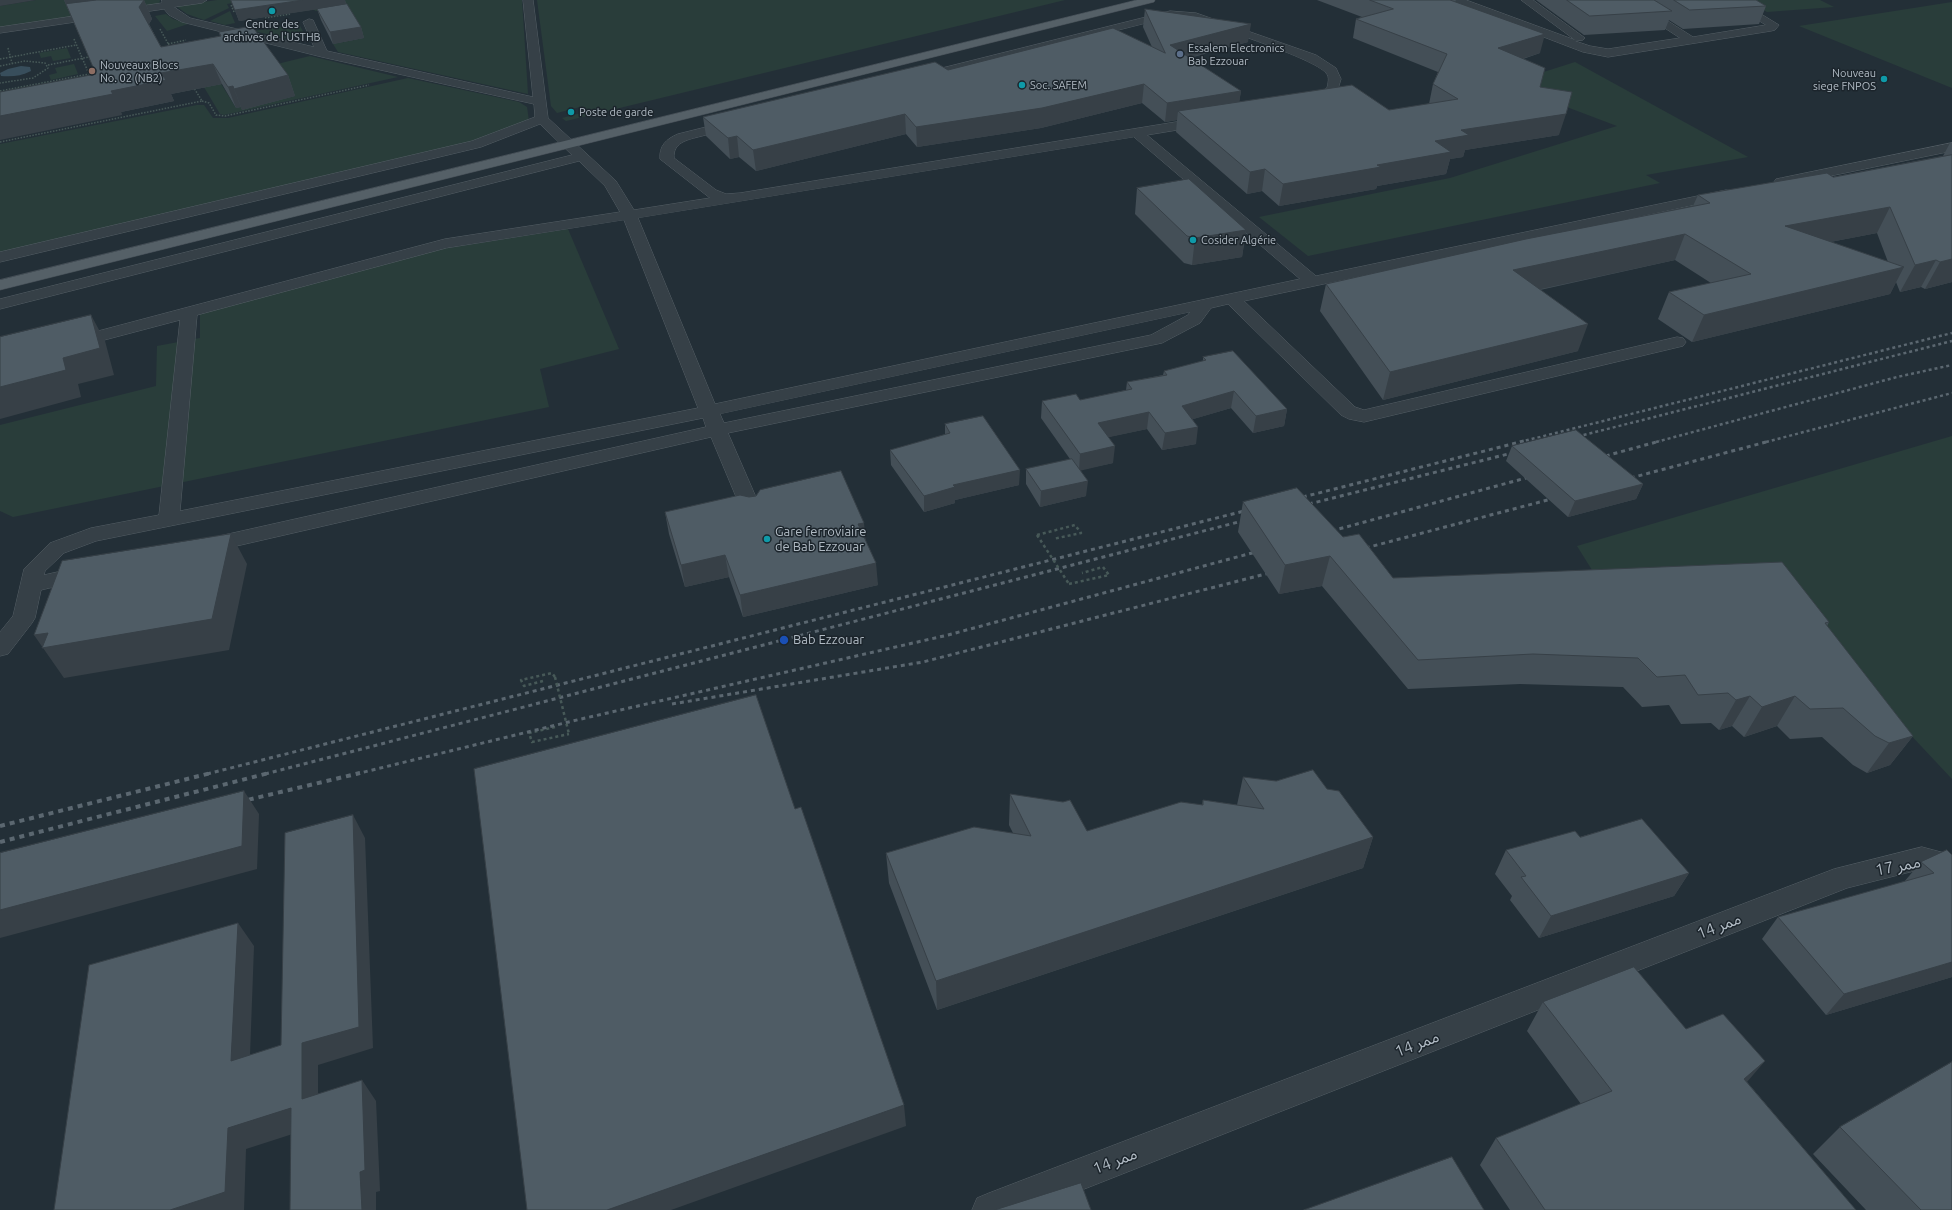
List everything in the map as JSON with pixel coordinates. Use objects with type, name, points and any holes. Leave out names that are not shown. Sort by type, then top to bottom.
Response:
[{"type":"main road","points":[[0,276],[571,146],[1124,0]]},
{"type":"main road","points":[[0,285],[571,146],[1150,0]]},
{"type":"street","points":[[0,30],[167,3],[202,0]]},
{"type":"street","points":[[528,0],[542,119],[611,184],[629,214],[709,411],[752,511]]},
{"type":"street","points":[[1456,0],[1599,52],[1608,53],[1771,28],[1773,25],[1730,0]]},
{"type":"street","points":[[1526,0],[1599,52]]},
{"type":"street","points":[[1626,0],[1690,40]]},
{"type":"street","points":[[167,3],[180,17],[318,52],[540,102]]},
{"type":"street","points":[[740,197],[724,198],[711,193],[667,159],[665,152],[668,146],[678,139],[693,134],[1170,14],[1192,4]]},
{"type":"street","points":[[60,346],[445,244],[1310,103],[1325,96],[1333,89],[1334,80],[1332,71],[1312,58],[1192,15],[1170,14]]},
{"type":"street","points":[[223,28],[256,22]]},
{"type":"street","points":[[309,22],[315,35],[318,52]]},
{"type":"street","points":[[274,41],[315,35]]},
{"type":"street","points":[[299,54],[318,52]]},
{"type":"street","points":[[0,256],[476,144],[542,119]]},
{"type":"street","points":[[1136,132],[1311,280]]},
{"type":"street","points":[[0,304],[571,146]]},
{"type":"street","points":[[1764,186],[1952,147]]},
{"type":"street","points":[[0,648],[24,618],[33,585],[35,569],[57,548],[91,536],[709,411],[1204,305],[1311,280],[1741,191]]},
{"type":"street","points":[[1232,298],[1348,411],[1356,415],[1364,416],[1677,342]]},
{"type":"street","points":[[188,550],[717,430],[1156,340],[1194,319],[1204,305]]},
{"type":"street","points":[[169,519],[189,312]]},
{"type":"street","points":[[33,585],[103,569]]},
{"type":"street","name":"ممر 17","points":[[1844,877],[1922,858],[1952,866]]},
{"type":"street","name":"ممر 14","points":[[990,1210],[1844,877]]},
{"type":"path","points":[[167,3],[154,11],[152,16],[172,50]]},
{"type":"path","points":[[235,15],[231,5],[238,4]]},
{"type":"path","points":[[256,22],[290,14]]},
{"type":"path","points":[[65,20],[92,80]]},
{"type":"path","points":[[168,44],[187,40]]},
{"type":"path","points":[[0,59],[76,45]]},
{"type":"path","points":[[7,46],[12,63]]},
{"type":"path","points":[[0,66],[33,61],[48,65],[89,57]]},
{"type":"path","points":[[0,83],[18,81],[42,74],[48,68],[48,65]]},
{"type":"path","points":[[0,91],[89,74]]},
{"type":"path","points":[[18,81],[22,93]]},
{"type":"path","points":[[0,142],[202,101],[209,103],[216,115],[225,116],[374,84]]},
{"type":"path","points":[[194,87],[202,101]]},
{"type":"path","points":[[1053,539],[1081,533],[1075,525],[1037,535],[1069,584],[1110,575],[1104,567],[1082,572]]},
{"type":"path","points":[[543,681],[524,686],[521,680],[552,673],[555,677],[569,734],[532,742],[529,733],[555,726]]},
{"type":"green space","points":[[36,0],[160,0],[159,5],[0,28],[0,6]]},
{"type":"green space","points":[[217,0],[250,0],[227,4],[229,8],[204,20],[187,14],[176,6]]},
{"type":"green space","points":[[310,0],[522,0],[528,94],[338,52],[333,44],[364,38],[329,9],[315,11]]},
{"type":"green space","points":[[537,0],[1065,0],[566,121],[562,118],[585,112],[580,107],[557,113],[551,106]]},
{"type":"green space","points":[[1747,0],[1820,0],[1834,7],[1767,12]]},
{"type":"green space","points":[[1952,2],[1952,88],[1799,26]]},
{"type":"green space","points":[[230,11],[235,23],[225,25],[210,21]]},
{"type":"green space","points":[[166,14],[173,19],[188,24],[167,31],[155,16]]},
{"type":"green space","points":[[299,24],[305,35],[284,38],[254,31]]},
{"type":"green space","points":[[67,48],[71,58],[53,61],[51,56],[41,58],[39,53]]},
{"type":"green space","points":[[310,56],[398,77],[224,115],[220,114],[198,77],[215,74],[236,108],[241,107],[242,109],[295,96],[273,65]]},
{"type":"green space","points":[[1575,62],[1748,157],[1646,175],[1660,183],[1308,256],[1259,217],[1450,178],[1617,126],[1506,84]]},
{"type":"green space","points":[[74,64],[78,74],[51,80],[49,75],[57,73],[55,68]]},
{"type":"green space","points":[[408,78],[519,102],[527,107],[529,121],[466,144],[0,253],[0,144],[197,105],[204,105],[213,118],[228,118]]},
{"type":"green space","points":[[568,229],[619,349],[540,369],[549,407],[13,517],[0,511],[0,425],[156,386],[157,346],[200,338],[200,314],[442,249]]},
{"type":"green space","points":[[1952,436],[1952,779],[1769,584],[1612,602],[1577,546]]},
{"type":"water","points":[[21,66],[30,67],[31,71],[16,76],[1,76],[0,73],[8,69]]},
{"type":"building","points":[[97,0],[144,0],[139,7],[161,47],[221,36],[219,32],[252,26],[288,75],[234,89],[233,86],[228,87],[213,64],[161,73],[166,80],[111,91],[113,94],[0,116],[0,92],[96,74],[66,4]]},
{"type":"building","points":[[231,0],[303,0],[235,10]]},
{"type":"building","points":[[1370,0],[1450,0],[1545,34],[1498,48],[1545,68],[1540,87],[1572,92],[1566,114],[1461,130],[1469,135],[1435,141],[1451,152],[1377,165],[1381,167],[1283,184],[1265,169],[1250,172],[1178,111],[1352,85],[1389,110],[1458,99],[1433,84],[1447,54],[1356,19],[1393,9]]},
{"type":"building","points":[[1567,0],[1654,0],[1672,11],[1590,16]]},
{"type":"building","points":[[1674,0],[1756,0],[1766,6],[1690,10]]},
{"type":"building","points":[[347,4],[361,27],[330,32],[317,9]]},
{"type":"building","points":[[1145,9],[1251,24],[1170,45],[1241,91],[1167,103],[1144,84],[1042,108],[916,127],[905,114],[753,150],[737,136],[728,138],[703,117],[935,62],[948,70],[1113,28],[1165,53]]},
{"type":"building","points":[[1952,155],[1952,259],[1940,262],[1936,260],[1915,265],[1890,207],[1785,226],[1904,267],[1704,315],[1669,292],[1751,274],[1685,234],[1513,270],[1588,324],[1390,372],[1326,284],[1526,239],[1710,203],[1698,195],[1827,173],[1833,177]]},
{"type":"building","points":[[1189,179],[1246,230],[1195,238],[1187,236],[1137,188]]},
{"type":"building","points":[[91,315],[100,348],[63,358],[66,370],[0,387],[0,337]]},
{"type":"building","points":[[1233,351],[1287,409],[1256,416],[1234,391],[1182,406],[1198,427],[1165,433],[1149,412],[1098,423],[1115,446],[1080,454],[1042,401],[1076,394],[1080,400],[1132,389],[1127,382],[1167,375],[1164,371],[1206,360],[1203,357]]},
{"type":"building","points":[[983,416],[1020,470],[953,485],[955,487],[924,496],[890,450],[950,433],[945,424]]},
{"type":"building","points":[[1576,430],[1643,484],[1575,501],[1512,446]]},
{"type":"building","points":[[1072,459],[1088,481],[1041,491],[1026,469]]},
{"type":"building","points":[[841,471],[864,523],[858,524],[876,563],[740,595],[725,555],[681,565],[665,512],[740,495],[749,497],[756,496],[760,490]]},
{"type":"building","points":[[1297,488],[1343,537],[1359,534],[1393,578],[1782,562],[1829,622],[1825,623],[1913,736],[1889,743],[1875,736],[1843,708],[1810,709],[1795,696],[1762,707],[1750,696],[1736,700],[1728,693],[1698,695],[1685,675],[1657,677],[1638,658],[1533,654],[1418,660],[1330,556],[1285,565],[1243,502]]},
{"type":"building","points":[[231,534],[212,619],[42,648],[48,633],[34,635],[62,561]]},
{"type":"building","points":[[756,695],[795,809],[801,807],[904,1105],[607,1210],[527,1210],[474,769]]},
{"type":"building","points":[[1313,770],[1327,789],[1339,791],[1373,837],[936,981],[886,853],[974,827],[1031,836],[1010,794],[1063,802],[1070,800],[1087,831],[1181,802],[1203,805],[1203,800],[1264,809],[1243,777],[1276,781]]},
{"type":"building","points":[[244,791],[242,846],[0,910],[0,853]]},
{"type":"building","points":[[353,815],[359,1027],[302,1043],[302,1099],[362,1080],[365,1170],[360,1172],[362,1210],[290,1210],[291,1108],[228,1128],[225,1192],[170,1210],[54,1210],[89,965],[238,923],[231,1061],[281,1045],[285,833]]},
{"type":"building","points":[[1642,819],[1689,873],[1551,916],[1521,877],[1526,876],[1506,850],[1575,831],[1580,837]]},
{"type":"building","points":[[1947,850],[1952,855],[1952,962],[1844,994],[1778,917],[1934,873],[1921,862]]},
{"type":"building","points":[[1634,967],[1686,1029],[1723,1014],[1765,1061],[1744,1079],[1856,1210],[1545,1210],[1496,1138],[1612,1091],[1543,1002]]},
{"type":"building","points":[[1952,1062],[1952,1210],[1921,1210],[1840,1127]]},
{"type":"building","points":[[1452,1157],[1484,1210],[1304,1210]]},
{"type":"building","points":[[1081,1183],[1091,1210],[995,1210]]},
{"type":"railway","points":[[1520,442],[1952,333]]},
{"type":"railway","points":[[1572,438],[1952,341]]},
{"type":"railway","points":[[1656,442],[1897,377],[1952,365]]},
{"type":"railway","points":[[1766,442],[1952,393]]},
{"type":"railway","points":[[1295,499],[1524,441]]},
{"type":"railway","points":[[1598,458],[1660,441]]},
{"type":"railway","points":[[1623,480],[1770,441]]},
{"type":"railway","points":[[1301,506],[1520,451]]},
{"type":"railway","points":[[1324,533],[1537,475]]},
{"type":"railway","points":[[1358,550],[1559,497]]},
{"type":"railway","points":[[207,774],[1252,509]]},
{"type":"railway","points":[[265,774],[1250,519]]},
{"type":"railway","points":[[356,774],[581,719],[948,635],[1263,550]]},
{"type":"railway","points":[[672,704],[923,662],[1277,571]]},
{"type":"railway","points":[[0,826],[211,773]]},
{"type":"railway","points":[[0,842],[269,773]]},
{"type":"railway","points":[[239,802],[360,773]]},
{"type":"place","name":"Centre des archives de l'USTHB","points":[[272,11]]},
{"type":"place","name":"Essalem Electronics Bab Ezzouar","points":[[1180,54]]},
{"type":"place","name":"Nouveaux Blocs No. 02 (NB2)","points":[[92,71]]},
{"type":"place","name":"Nouveau siege FNPOS","points":[[1884,79]]},
{"type":"place","name":"Soc. SAFEM","points":[[1022,85]]},
{"type":"place","name":"Poste de garde","points":[[571,112]]},
{"type":"place","name":"Cosider Algérie","points":[[1193,240]]},
{"type":"place","name":"Gare ferroviaire de Bab Ezzouar","points":[[767,539]]},
{"type":"place","name":"Bab Ezzouar","points":[[784,640]]}]
